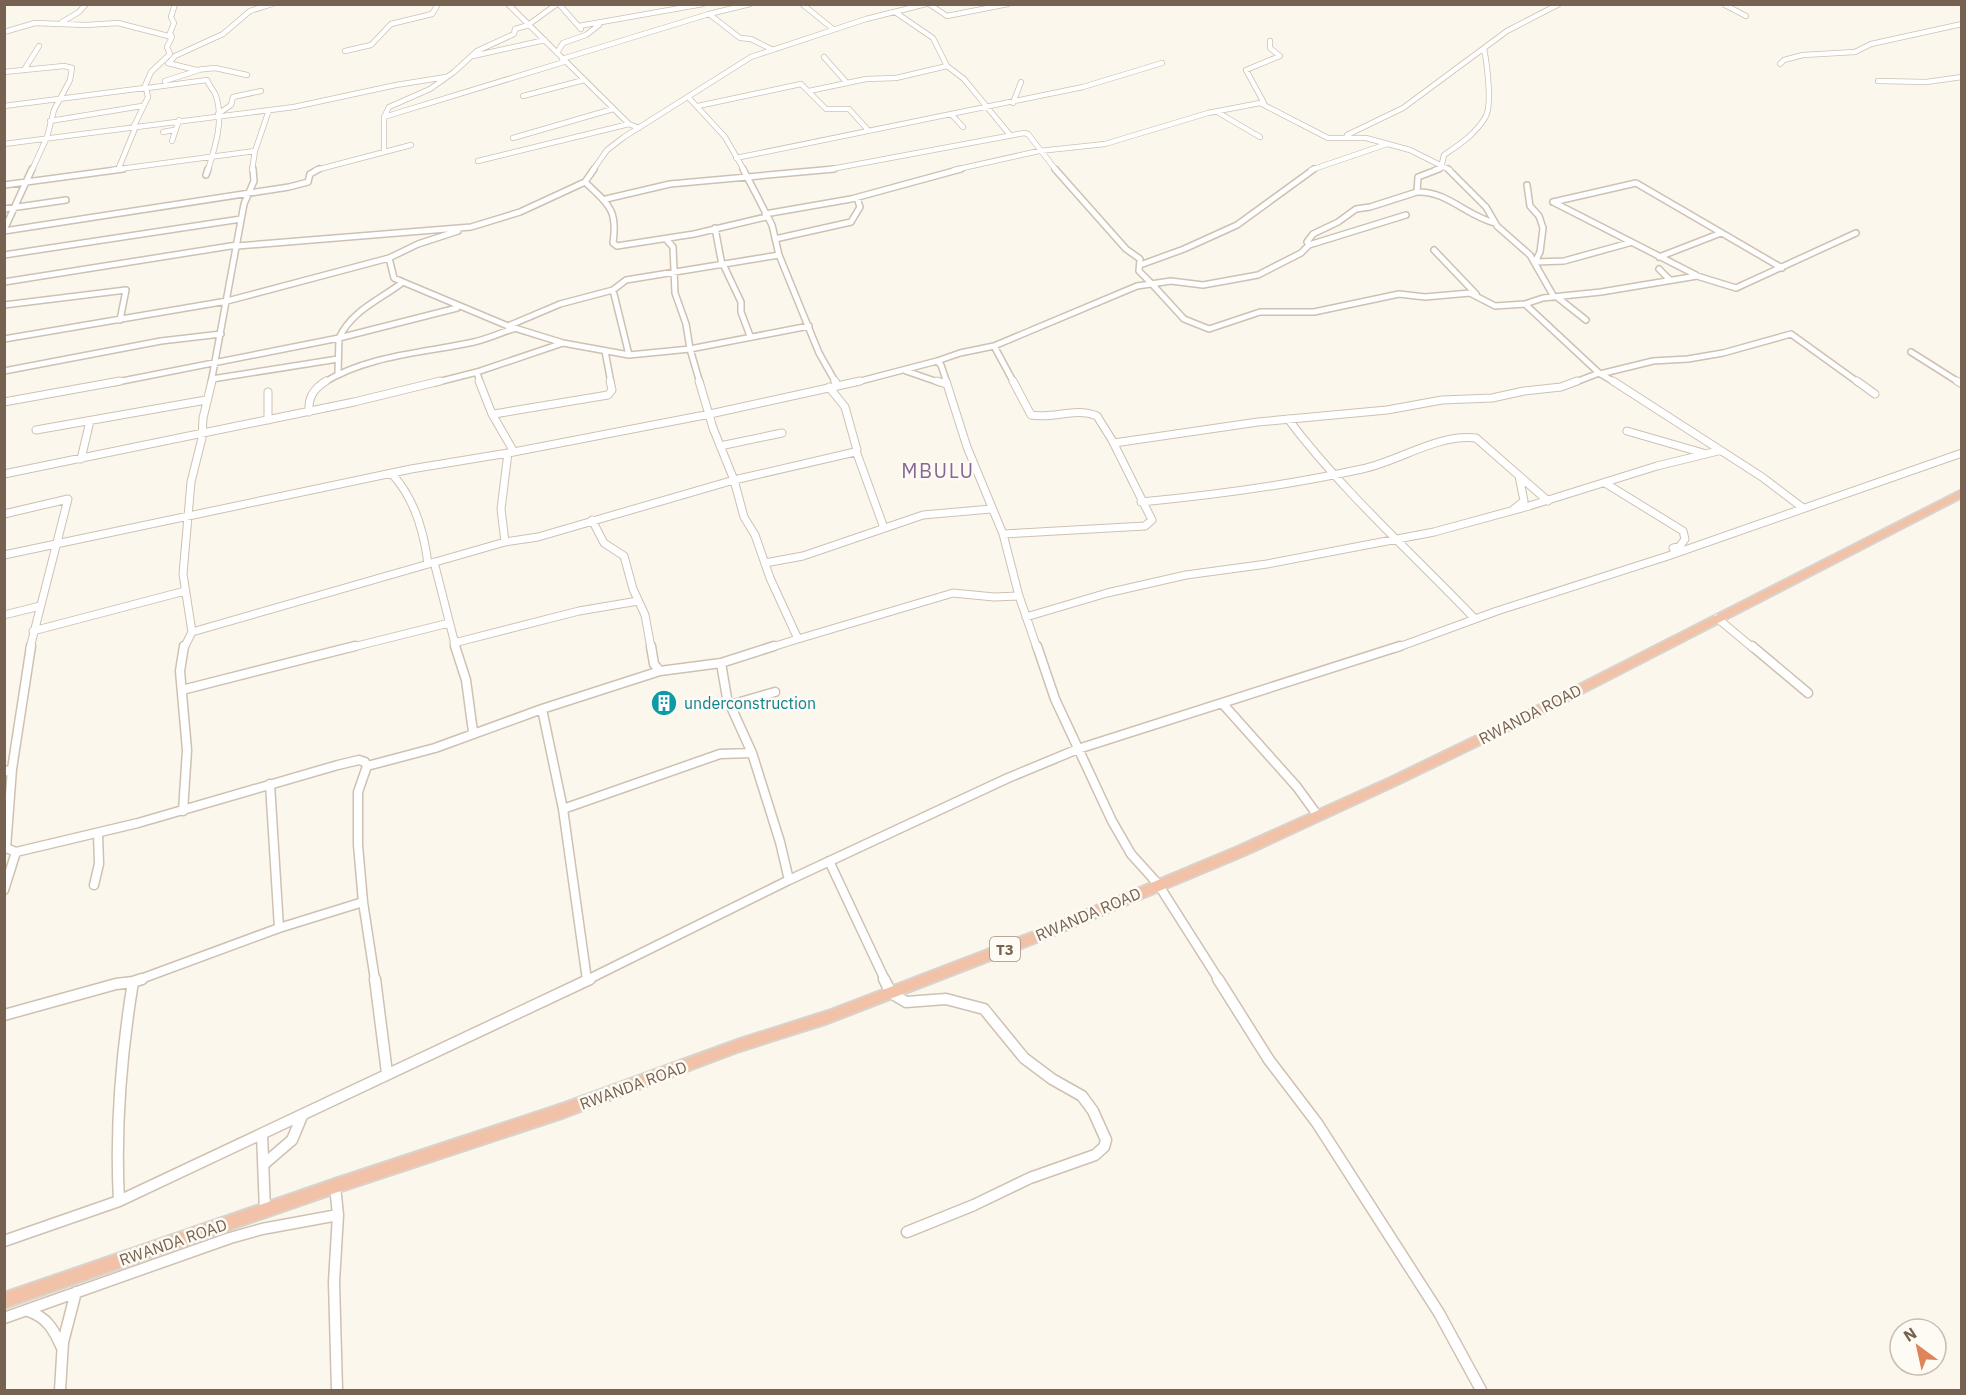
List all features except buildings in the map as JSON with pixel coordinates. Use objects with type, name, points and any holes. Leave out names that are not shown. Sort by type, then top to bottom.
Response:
[{"type":"highway","name":"RWANDA ROAD","points":[[4,1300],[565,1110],[740,1045],[828,1017],[1043,934],[1241,851],[1520,720],[1962,493]]},
{"type":"street","points":[[62,22],[79,12],[86,4]]},
{"type":"street","points":[[143,88],[151,72],[170,54],[168,46],[172,37],[174,23],[171,17],[175,4]]},
{"type":"street","points":[[159,66],[223,34],[250,11],[272,4]]},
{"type":"street","points":[[345,51],[371,45],[391,24],[432,14],[438,4]]},
{"type":"street","points":[[508,4],[613,109],[629,124],[639,128]]},
{"type":"street","points":[[384,152],[384,117],[389,106],[429,89],[477,51],[514,34],[515,29],[529,25],[558,4],[586,35]]},
{"type":"street","points":[[579,26],[703,4]]},
{"type":"street","points":[[384,117],[710,14],[750,4]]},
{"type":"street","points":[[802,4],[833,29]]},
{"type":"street","points":[[4,339],[227,301],[389,258],[418,244],[520,212],[585,182],[607,150],[689,98],[704,85],[751,57],[833,29],[928,4],[946,16],[955,16],[1008,4]]},
{"type":"street","points":[[1338,138],[1403,108],[1436,81],[1507,31],[1559,4]]},
{"type":"street","points":[[1725,5],[1746,16]]},
{"type":"street","points":[[895,12],[933,38],[946,66],[964,79],[1010,135]]},
{"type":"street","points":[[710,14],[740,38],[751,39],[771,49]]},
{"type":"street","points":[[4,32],[26,25],[62,22],[75,25],[125,24],[149,34],[172,37]]},
{"type":"street","points":[[557,53],[563,44],[586,35],[602,23]]},
{"type":"street","points":[[1780,64],[1784,60],[1803,55],[1855,52],[1871,44],[1962,24]]},
{"type":"street","points":[[470,57],[545,40]]},
{"type":"street","points":[[1263,103],[1262,95],[1248,77],[1246,70],[1280,56],[1270,48],[1270,41]]},
{"type":"street","points":[[24,70],[39,46]]},
{"type":"street","points":[[1417,192],[1418,177],[1441,168],[1444,155],[1469,138],[1487,114],[1488,69],[1484,49]]},
{"type":"street","points":[[824,57],[847,83]]},
{"type":"street","points":[[168,63],[196,70],[215,68],[246,75]]},
{"type":"street","points":[[736,158],[1013,103],[1100,83],[1162,63]]},
{"type":"street","points":[[809,91],[866,79],[876,81],[896,79],[946,66]]},
{"type":"street","points":[[4,72],[71,67],[70,81],[50,121],[47,138],[34,161],[28,182],[4,231]]},
{"type":"street","points":[[143,88],[202,69]]},
{"type":"street","points":[[1878,81],[1926,82],[1962,76]]},
{"type":"street","points":[[4,144],[294,107],[396,85],[446,77]]},
{"type":"street","points":[[4,106],[205,80],[215,94],[219,115],[218,142],[206,175]]},
{"type":"street","points":[[523,96],[584,80]]},
{"type":"street","points":[[1013,103],[1021,82]]},
{"type":"street","points":[[698,106],[801,84],[826,109],[849,109],[868,130]]},
{"type":"street","points":[[118,170],[142,106],[148,97],[143,88]]},
{"type":"street","points":[[219,115],[231,105],[233,97],[261,90]]},
{"type":"street","points":[[232,100],[250,98]]},
{"type":"street","points":[[689,98],[725,137],[748,177],[772,225],[779,255],[819,353],[837,385]]},
{"type":"street","points":[[585,182],[606,199],[616,224],[614,244],[626,246],[856,198],[905,182],[1039,151],[1105,144],[1181,123],[1204,114],[1219,113],[1252,103],[1263,103],[1325,137],[1366,138],[1410,150],[1443,165],[1456,175],[1486,207],[1495,223],[1535,262],[1556,297],[1586,320]]},
{"type":"street","points":[[50,121],[142,106]]},
{"type":"street","points":[[513,138],[613,109]]},
{"type":"street","points":[[192,632],[183,574],[191,482],[197,466],[203,435],[202,418],[221,334],[241,219],[247,195],[254,181],[252,174],[255,151],[270,110]]},
{"type":"street","points":[[100,130],[107,122],[109,111]]},
{"type":"street","points":[[1219,113],[1260,137]]},
{"type":"street","points":[[951,114],[963,127]]},
{"type":"street","points":[[172,141],[178,120]]},
{"type":"street","points":[[478,161],[629,124]]},
{"type":"street","points":[[163,132],[174,130]]},
{"type":"street","points":[[606,199],[670,184],[773,173],[817,172],[1026,133],[1039,151],[1126,249],[1140,259],[1140,271],[1184,319],[1209,329],[1260,312],[1314,312],[1399,294],[1425,297],[1456,293],[1477,295]]},
{"type":"street","points":[[1140,265],[1184,249],[1237,225],[1311,170],[1387,144]]},
{"type":"street","points":[[4,231],[247,195],[303,184],[308,182],[310,174],[318,169],[411,145]]},
{"type":"street","points":[[4,185],[255,151]]},
{"type":"street","points":[[1782,268],[1636,183],[1553,202],[1697,276],[1736,288],[1782,268],[1856,234]]},
{"type":"street","points":[[1527,185],[1530,206],[1539,216],[1543,228],[1540,252],[1535,262]]},
{"type":"street","points":[[1309,245],[1307,242],[1313,234],[1338,222],[1356,209],[1370,207],[1417,192],[1433,191],[1484,221],[1495,223]]},
{"type":"street","points":[[775,239],[851,222],[860,207],[856,198]]},
{"type":"street","points":[[4,209],[66,200]]},
{"type":"street","points":[[4,555],[188,514],[710,414],[905,370],[960,353],[994,346],[1127,290],[1171,281],[1203,285],[1250,278],[1268,272],[1301,253],[1309,245],[1406,215]]},
{"type":"street","points":[[4,255],[241,219]]},
{"type":"street","points":[[4,282],[237,246],[471,227]]},
{"type":"street","points":[[715,228],[722,264],[741,302],[741,312],[750,336]]},
{"type":"street","points":[[1659,257],[1721,233]]},
{"type":"street","points":[[666,239],[673,246],[675,293],[686,324],[690,349],[720,446],[734,480],[744,517],[755,534],[765,564],[798,639]]},
{"type":"street","points":[[1535,262],[1564,261],[1629,243]]},
{"type":"street","points":[[1434,250],[1482,300],[1495,306],[1525,304],[1535,300],[1697,276]]},
{"type":"street","points":[[309,412],[309,398],[318,386],[338,373],[418,351],[473,342],[560,304],[613,290],[626,280],[779,255]]},
{"type":"street","points":[[389,258],[394,278],[460,308],[563,343],[628,355],[690,349],[809,326]]},
{"type":"street","points":[[1659,269],[1670,280]]},
{"type":"street","points":[[338,373],[339,338],[348,319],[387,295],[403,282]]},
{"type":"street","points":[[4,305],[126,290],[120,320]]},
{"type":"street","points":[[613,290],[628,355]]},
{"type":"street","points":[[1525,304],[1600,373],[1636,394],[1718,451],[1762,477],[1803,508]]},
{"type":"street","points":[[4,402],[214,364],[339,338],[460,308]]},
{"type":"street","points":[[4,371],[161,341],[221,334]]},
{"type":"street","points":[[1114,443],[1288,419],[1387,410],[1442,400],[1492,398],[1561,387],[1600,373],[1653,361],[1688,359],[1723,353],[1791,334],[1875,394]]},
{"type":"street","points":[[4,474],[309,412],[477,372],[563,343]]},
{"type":"street","points":[[994,346],[1031,415],[1041,417],[1076,411],[1091,413],[1102,422],[1152,520],[1145,526],[1003,534]]},
{"type":"street","points":[[494,414],[608,395],[612,390],[605,351]]},
{"type":"street","points":[[1911,352],[1962,384]]},
{"type":"street","points":[[212,379],[338,359]]},
{"type":"street","points":[[937,361],[967,447],[1003,534],[1019,596],[1055,699],[1122,837],[1131,854],[1158,884],[1269,1060],[1317,1124],[1409,1265],[1439,1312],[1481,1390]]},
{"type":"street","points":[[905,370],[946,384]]},
{"type":"street","points":[[477,372],[483,397],[494,414],[511,453],[501,509],[505,542]]},
{"type":"street","points":[[829,387],[845,407],[856,451],[884,528]]},
{"type":"street","points":[[268,392],[268,420]]},
{"type":"street","points":[[36,430],[206,400]]},
{"type":"street","points":[[1288,419],[1296,433],[1394,540],[1415,557],[1475,619]]},
{"type":"street","points":[[81,459],[90,421]]},
{"type":"street","points":[[1627,431],[1707,454]]},
{"type":"street","points":[[720,446],[782,433]]},
{"type":"street","points":[[1141,502],[1217,495],[1380,466],[1433,444],[1472,437],[1548,501]]},
{"type":"street","points":[[183,811],[187,750],[182,657],[185,639],[192,632],[505,542],[538,537],[734,480],[846,456],[856,451]]},
{"type":"street","points":[[1026,617],[1107,593],[1186,574],[1267,564],[1434,532],[1511,512],[1657,466],[1718,451]]},
{"type":"street","points":[[4,1241],[119,1201],[587,980],[829,861],[1008,778],[1078,749],[1424,639],[1475,619],[1676,553],[1962,453]]},
{"type":"street","points":[[392,474],[404,485],[411,499],[466,680],[473,732]]},
{"type":"street","points":[[1511,512],[1524,501],[1519,476]]},
{"type":"street","points":[[1605,483],[1683,531],[1685,539],[1680,546],[1673,548],[1676,553]]},
{"type":"street","points":[[4,514],[68,499],[33,631],[8,770],[6,848],[16,852],[98,834],[359,760],[367,766]]},
{"type":"street","points":[[765,564],[783,561],[932,513],[991,509]]},
{"type":"street","points":[[592,520],[604,543],[624,556],[638,601],[645,615],[654,664],[660,671]]},
{"type":"street","points":[[33,631],[186,591]]},
{"type":"street","points":[[367,766],[435,747],[473,732],[660,671],[721,663],[953,593],[985,597],[1019,596]]},
{"type":"street","points":[[454,643],[579,611],[638,601]]},
{"type":"street","points":[[4,615],[40,606]]},
{"type":"street","points":[[1717,618],[1808,693]]},
{"type":"street","points":[[182,690],[268,667],[332,654],[449,622]]},
{"type":"street","points":[[721,663],[724,686],[752,753],[780,842],[789,880]]},
{"type":"street","points":[[730,705],[775,692]]},
{"type":"street","points":[[1222,703],[1291,780],[1318,816]]},
{"type":"street","points":[[542,710],[563,809],[587,980]]},
{"type":"street","points":[[563,809],[720,754],[752,753]]},
{"type":"street","points":[[367,766],[358,792],[357,817],[363,902],[387,1073]]},
{"type":"street","points":[[270,784],[279,928]]},
{"type":"street","points":[[94,885],[99,864],[98,834]]},
{"type":"street","points":[[4,890],[16,852]]},
{"type":"street","points":[[829,861],[891,993],[906,1002],[946,999],[984,1009],[1024,1058],[1052,1079],[1082,1096],[1093,1111],[1106,1140],[1104,1147],[1095,1155],[1030,1178],[974,1205],[907,1232]]},
{"type":"street","points":[[4,1015],[116,984],[133,982],[233,947],[279,928],[363,902]]},
{"type":"street","points":[[119,1201],[117,1142],[120,1068],[133,982]]},
{"type":"street","points":[[264,1164],[292,1140],[302,1116]]},
{"type":"street","points":[[262,1134],[265,1211]]},
{"type":"street","points":[[335,1186],[338,1215],[334,1282],[337,1390]]},
{"type":"street","points":[[4,1318],[230,1238],[262,1229],[338,1215]]},
{"type":"street","points":[[60,1390],[63,1349],[76,1292]]},
{"type":"street","points":[[26,1310],[40,1314],[48,1320],[63,1349]]},
{"type":"place","name":"underconstruction","points":[[664,703]]},
{"type":"district","name":"MBULU","points":[[938,470]]}]
